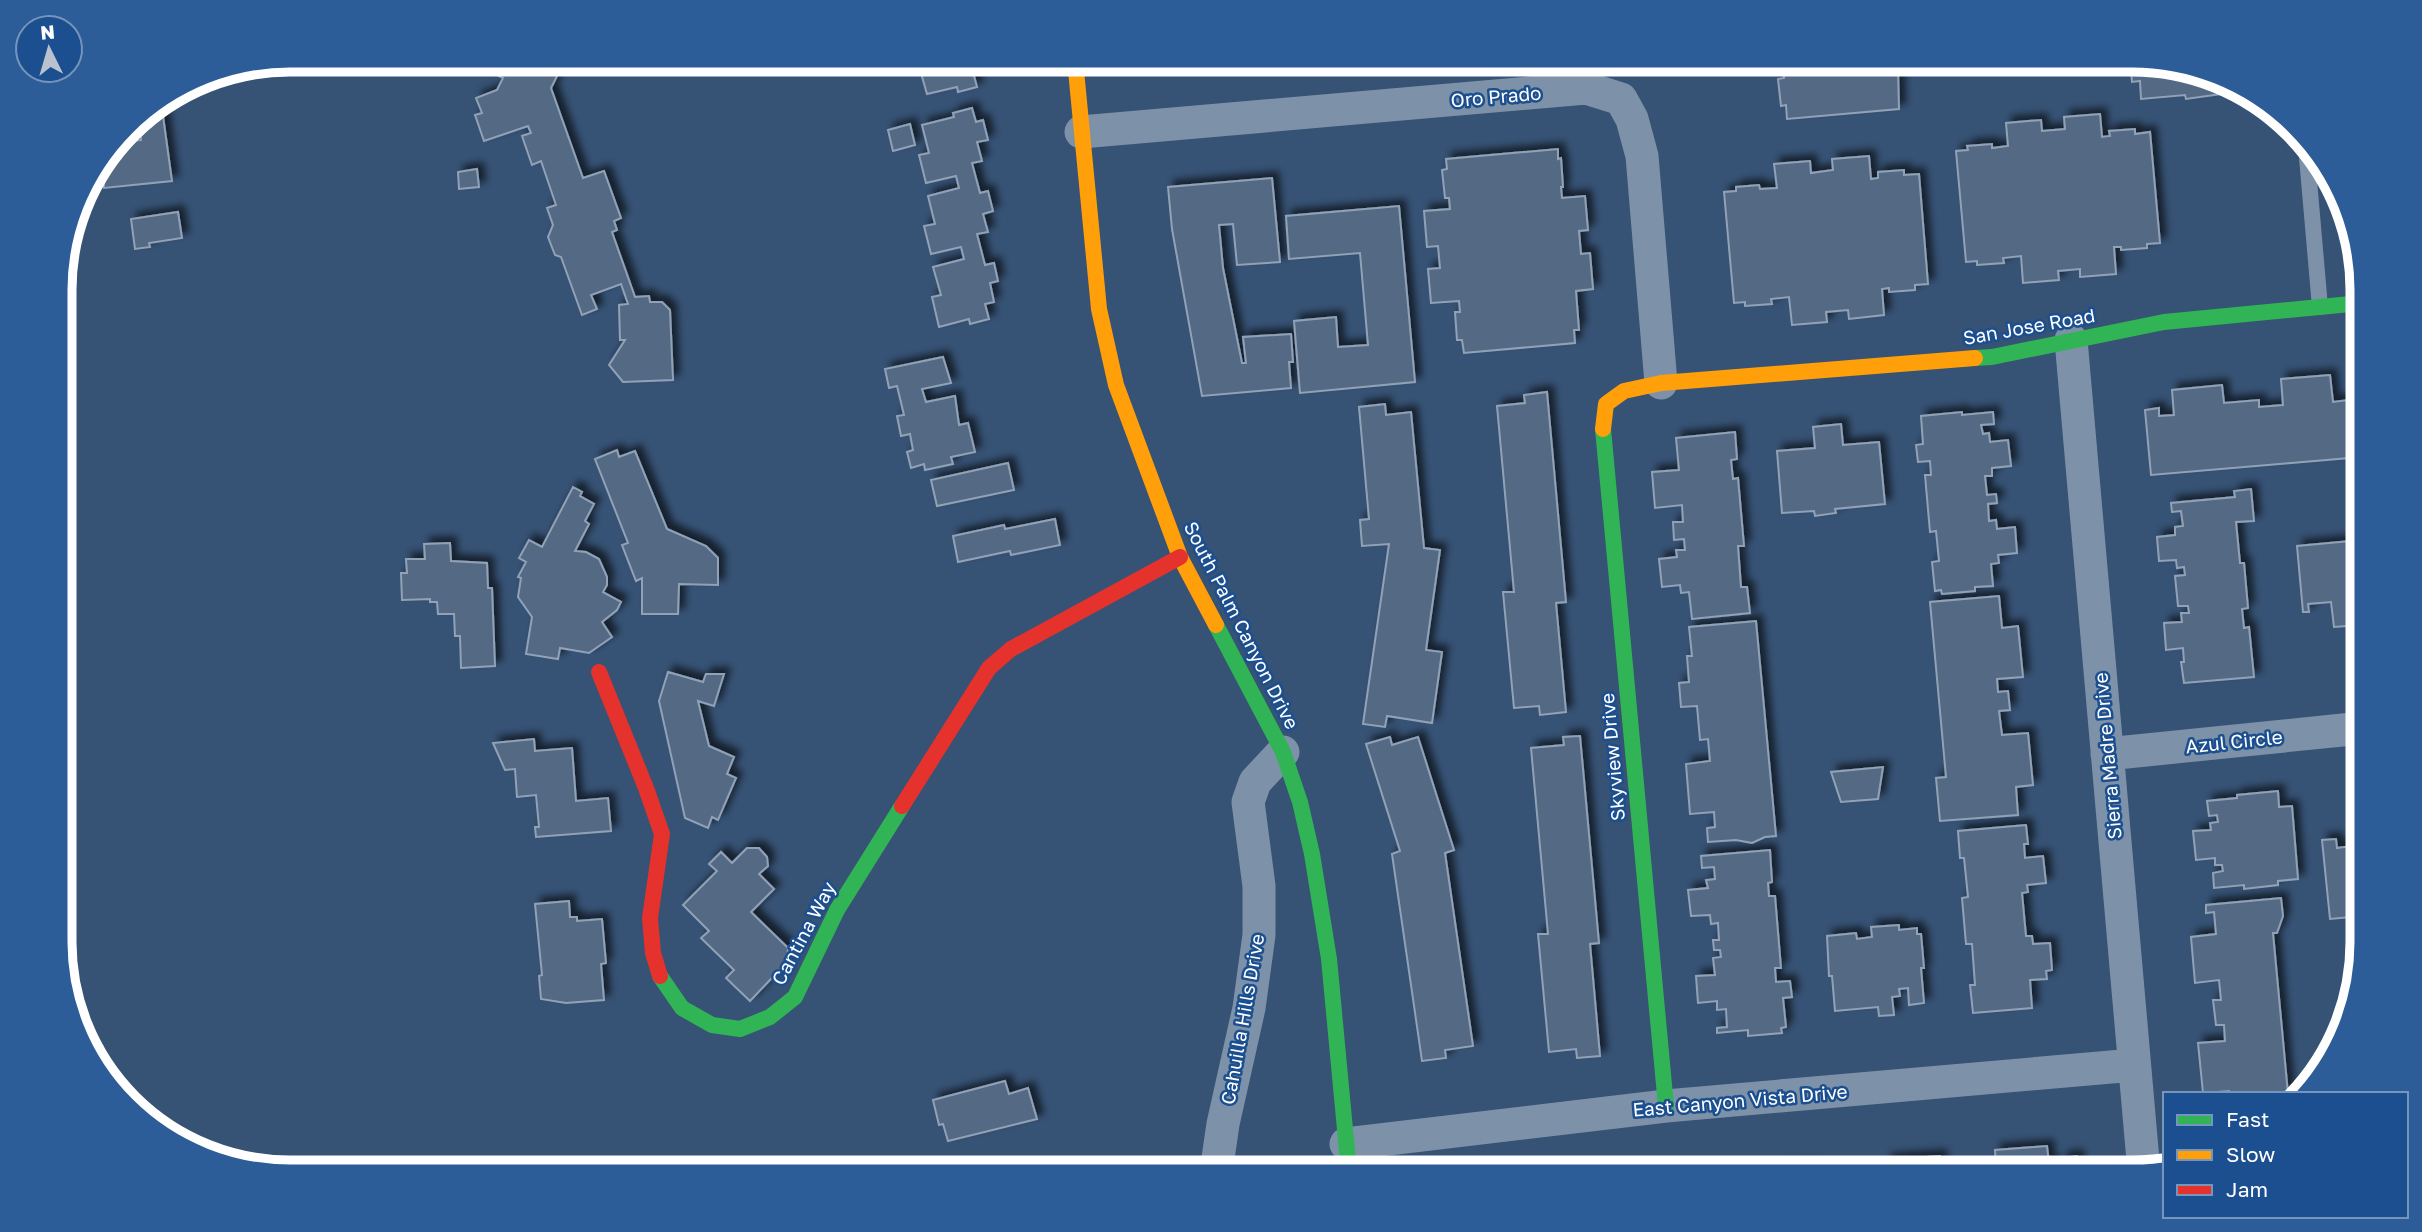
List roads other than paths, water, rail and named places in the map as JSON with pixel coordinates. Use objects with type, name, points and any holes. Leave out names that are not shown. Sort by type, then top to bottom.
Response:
[{"type":"street","name":"South Palm Canyon Drive","points":[[1076,72],[1099,309],[1114,372],[1180,557],[1283,752],[1296,785],[1321,896],[1348,1158]]},
{"type":"street","name":"Oro Prado","points":[[1081,132],[1586,88],[1621,99],[1632,119],[1642,156],[1661,383]]},
{"type":"street","name":"San Jose Road","points":[[1606,404],[1623,391],[1661,383],[1992,357],[2164,322],[2350,304]]},
{"type":"street","name":"Sierra Madre Drive","points":[[2071,340],[2143,1160]]},
{"type":"street","name":"Skyview Drive","points":[[1606,404],[1602,426],[1666,1106]]},
{"type":"street","name":"Cantina Way","points":[[599,672],[662,834],[650,918],[653,953],[661,979],[682,1008],[712,1025],[740,1029],[770,1017],[795,998],[837,910],[989,668],[1010,649],[1180,557]]},
{"type":"street","name":"Azul Circle","points":[[2107,754],[2350,729]]},
{"type":"street","name":"Cahuilla Hills Drive","points":[[1218,1160],[1248,1008],[1259,935],[1259,886],[1248,802],[1255,782],[1283,752]]},
{"type":"street","name":"East Canyon Vista Drive","points":[[1348,1158],[1666,1106],[2134,1065]]},
{"type":"lane","points":[[2307,160],[2320,307]]}]
